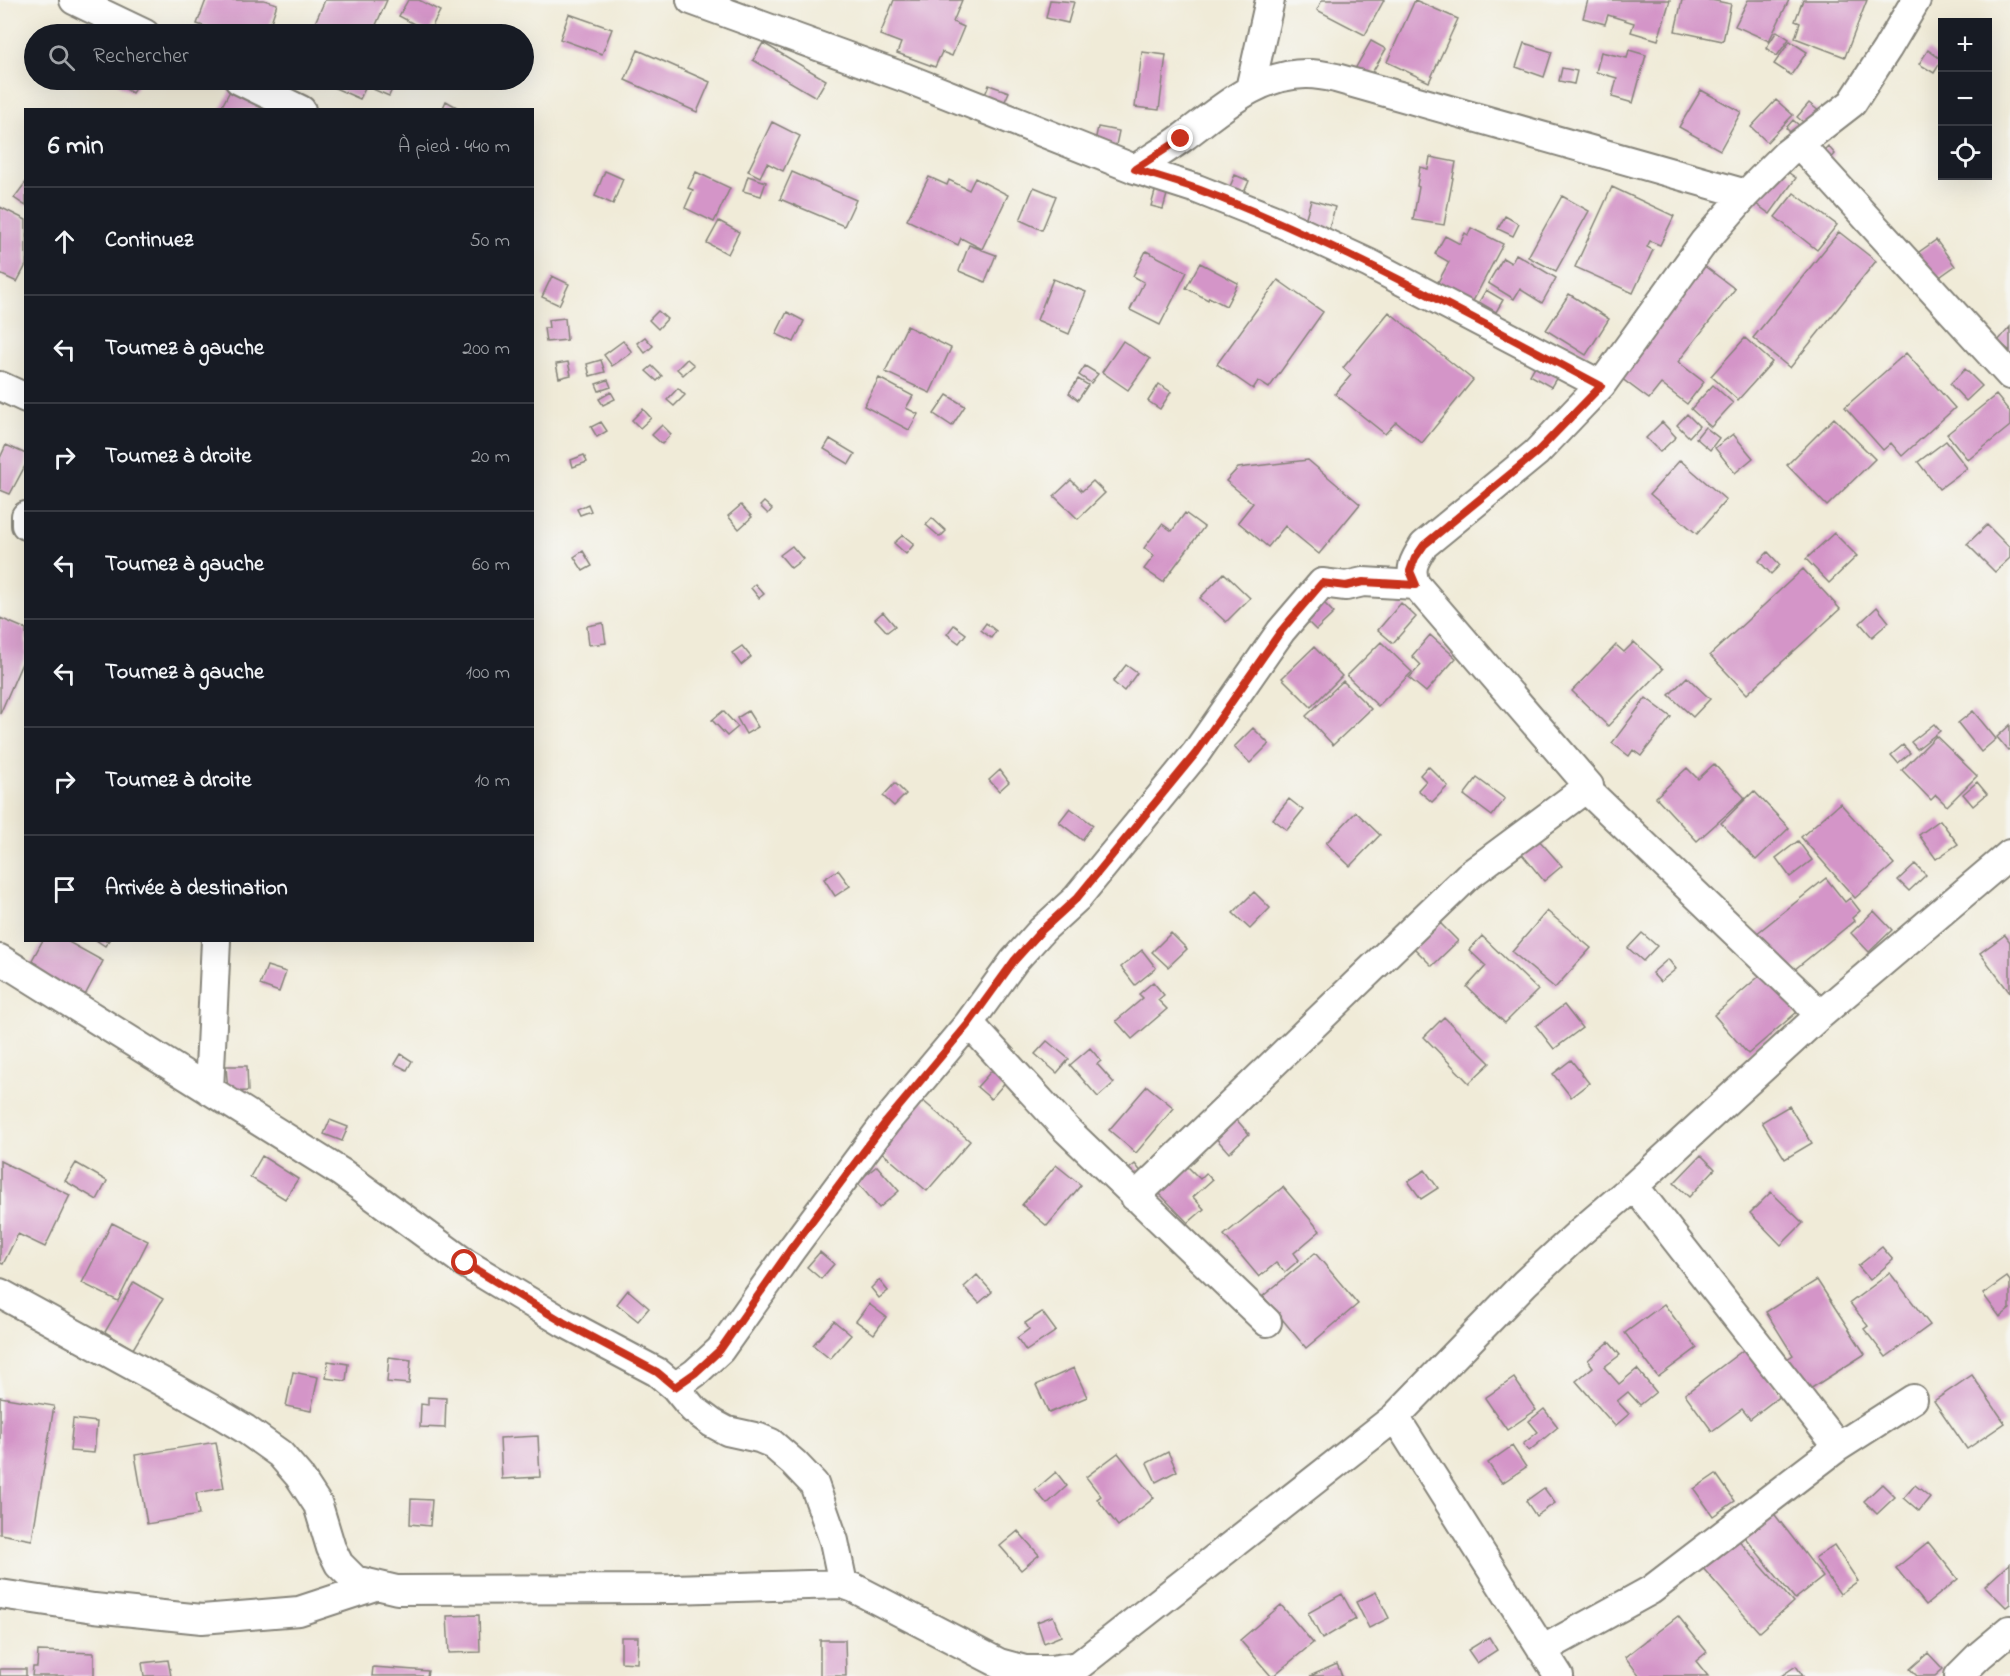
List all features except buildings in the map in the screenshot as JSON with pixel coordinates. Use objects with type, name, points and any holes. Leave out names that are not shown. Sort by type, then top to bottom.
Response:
[{"type":"street","points":[[74,0],[124,24]]},
{"type":"street","points":[[691,0],[741,8],[927,86],[1135,169],[1197,189],[1275,220],[1359,259],[1601,386]]},
{"type":"street","points":[[1250,89],[1270,0]]},
{"type":"street","points":[[1589,786],[1416,585],[1410,571],[1415,558],[1424,545],[1536,453],[1601,386],[1704,242],[1746,194],[1786,154],[1852,103],[1916,0]]},
{"type":"street","points":[[1135,169],[1250,89],[1280,78],[1307,74],[1336,78],[1746,194]]},
{"type":"street","points":[[260,90],[297,108]]},
{"type":"street","points":[[1800,145],[2010,375]]},
{"type":"street","points":[[0,386],[24,397]]},
{"type":"street","points":[[675,1387],[695,1373],[720,1350],[790,1250],[886,1122],[969,1023],[1014,961],[1042,930],[1077,898],[1189,762],[1281,631],[1322,583],[1346,586],[1363,582],[1416,585]]},
{"type":"street","points":[[1589,786],[1586,789],[1805,999],[1818,1016]]},
{"type":"street","points":[[1135,1197],[1468,876],[1589,786]]},
{"type":"street","points":[[0,1293],[210,1408],[280,1454],[299,1476],[318,1505],[331,1548],[339,1564],[355,1580],[397,1590],[673,1589],[843,1584],[1000,1669],[1072,1671],[1395,1417],[1525,1283],[1579,1233],[1634,1186],[1818,1016],[2010,854]]},
{"type":"street","points":[[209,1090],[216,942]]},
{"type":"street","points":[[0,959],[342,1173],[465,1263],[563,1322],[657,1372],[675,1387],[693,1409],[712,1423],[727,1431],[771,1443],[814,1484],[834,1541],[843,1584]]},
{"type":"street","points":[[969,1023],[1068,1130],[1267,1322]]},
{"type":"street","points":[[1634,1186],[1838,1447]]},
{"type":"street","points":[[1542,1650],[1651,1590],[1838,1447],[1913,1399]]},
{"type":"street","points":[[1395,1417],[1558,1676]]},
{"type":"street","points":[[0,1594],[94,1608],[202,1619],[299,1611],[375,1586]]},
{"type":"street","points":[[1959,1676],[2010,1630]]},
{"type":"route","points":[[465,1263],[563,1322],[657,1372],[675,1387],[695,1373],[720,1350],[790,1250],[886,1122],[969,1023],[1014,961],[1042,930],[1077,898],[1196,753],[1281,631],[1322,583],[1346,586],[1363,582],[1416,585],[1410,571],[1424,545],[1536,453],[1601,386],[1370,264],[1275,220],[1197,189],[1135,169],[1181,139]]}]
